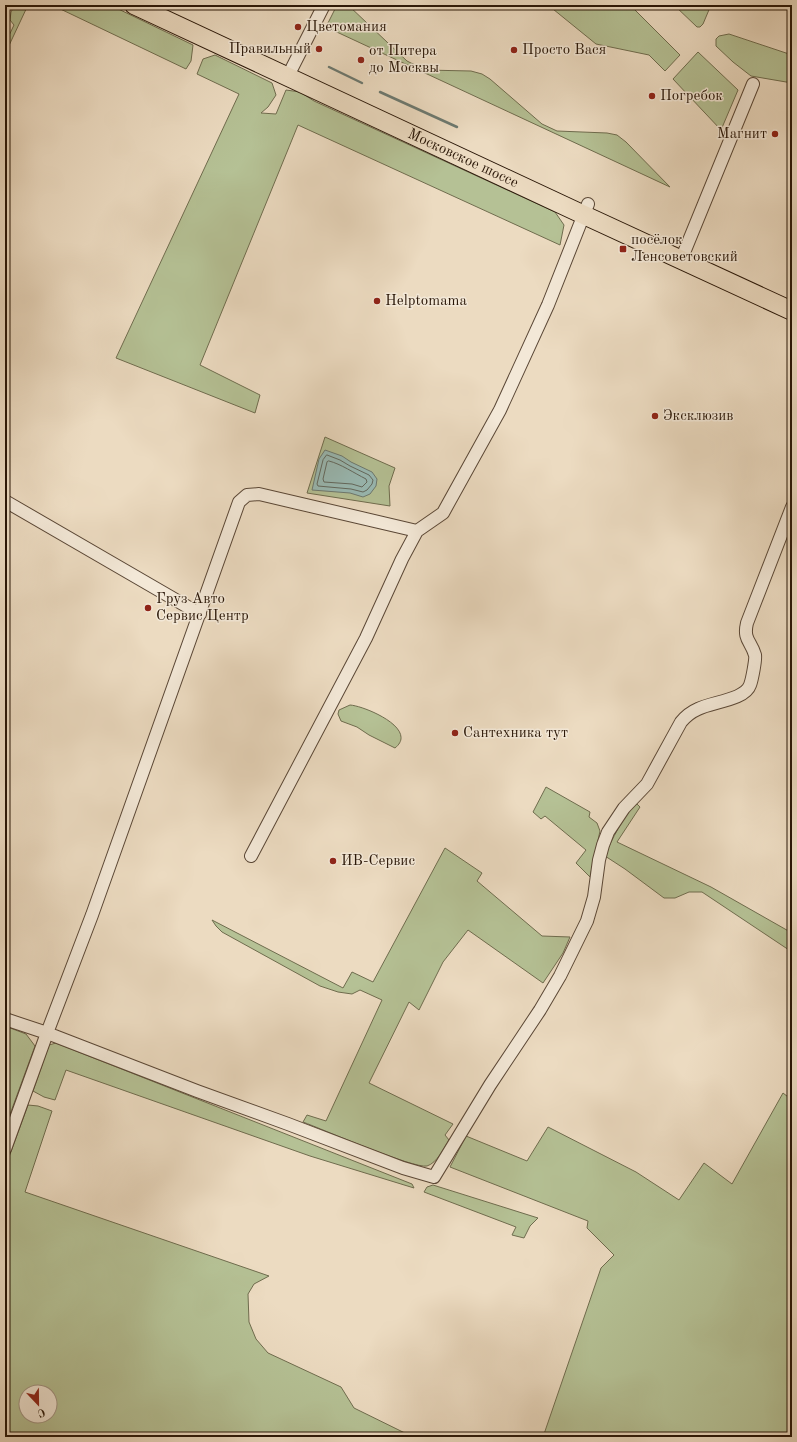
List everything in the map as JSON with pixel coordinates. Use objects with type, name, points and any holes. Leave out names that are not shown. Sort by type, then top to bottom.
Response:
[{"type":"highway","name":"Московское шоссе","points":[[134,5],[684,255],[792,299]]},
{"type":"highway","name":"Московское шоссе","points":[[157,5],[292,68],[586,210]]},
{"type":"highway","name":"Московское шоссе","points":[[684,255],[792,311]]},
{"type":"street","points":[[292,68],[324,5]]},
{"type":"street","points":[[684,255],[753,84]]},
{"type":"street","points":[[251,856],[366,638],[402,558],[417,531],[443,513],[500,410],[548,304],[586,210]]},
{"type":"street","points":[[5,1149],[92,915],[239,502],[248,495],[259,494],[417,531]]},
{"type":"street","points":[[5,501],[200,614]]},
{"type":"street","points":[[5,1019],[197,1091],[296,1126],[403,1168],[434,1177],[490,1084],[540,1010],[571,955],[587,921],[594,897],[599,860],[603,845],[615,820],[624,808],[647,784],[681,722],[688,714],[698,708],[736,697],[750,686],[756,656],[745,632],[747,623],[792,507]]},
{"type":"green space","points":[[15,5],[28,5],[5,54],[5,44],[14,25],[10,20],[11,12]]},
{"type":"green space","points":[[52,5],[110,5],[193,45],[191,61],[186,69]]},
{"type":"green space","points":[[337,5],[348,5],[407,61],[425,70],[471,71],[482,74],[490,79],[542,124],[557,131],[607,133],[617,135],[626,142],[670,187],[326,27]]},
{"type":"green space","points":[[548,5],[630,5],[680,55],[665,71],[649,55],[596,44]]},
{"type":"green space","points":[[674,5],[711,5],[703,24],[700,27],[697,27]]},
{"type":"green space","points":[[729,34],[792,55],[792,83],[751,76],[733,62],[716,46],[716,39],[719,36]]},
{"type":"green space","points":[[698,52],[738,90],[721,130],[673,79]]},
{"type":"green space","points":[[215,55],[272,83],[276,95],[268,107],[261,113],[276,114],[286,90],[300,92],[314,101],[555,212],[564,225],[560,245],[298,125],[200,365],[260,395],[255,413],[116,358],[239,94],[197,74],[203,59]]},
{"type":"green space","points":[[325,437],[395,468],[389,486],[390,506],[307,493]]},
{"type":"green space","points":[[350,705],[367,709],[387,720],[395,726],[400,733],[401,741],[395,748],[357,727],[341,721],[338,714],[339,710]]},
{"type":"green space","points":[[546,787],[590,812],[589,817],[597,823],[600,831],[590,877],[576,863],[586,850],[545,816],[541,819],[533,812]]},
{"type":"green space","points":[[636,803],[640,807],[617,842],[711,887],[792,933],[792,952],[702,892],[689,892],[675,898],[664,898],[605,856],[618,828]]},
{"type":"green space","points":[[445,848],[482,873],[477,881],[542,936],[570,937],[563,953],[543,983],[468,930],[443,962],[419,1010],[409,1002],[369,1083],[453,1124],[445,1135],[449,1140],[437,1159],[427,1166],[405,1161],[367,1148],[303,1122],[307,1115],[326,1121],[382,1000],[360,990],[352,994],[338,992],[320,986],[222,932],[212,920],[343,988],[352,972],[373,982]]},
{"type":"green space","points":[[5,1026],[26,1034],[35,1046],[5,1128]]},
{"type":"green space","points":[[56,1043],[412,1184],[414,1188],[310,1156],[66,1070],[55,1100],[44,1097],[33,1091],[49,1045]]},
{"type":"green space","points":[[783,1093],[792,1100],[792,1437],[543,1437],[601,1268],[614,1255],[587,1228],[588,1221],[450,1167],[466,1136],[527,1161],[548,1127],[636,1172],[679,1200],[704,1163],[732,1184]]},
{"type":"green space","points":[[28,1105],[38,1106],[52,1111],[25,1192],[269,1276],[254,1284],[248,1294],[249,1322],[256,1339],[268,1353],[341,1387],[354,1408],[413,1437],[5,1437],[5,1168]]},
{"type":"green space","points":[[433,1185],[538,1218],[530,1226],[524,1238],[512,1235],[516,1227],[424,1192],[427,1187]]},
{"type":"water","points":[[325,450],[342,456],[372,472],[377,479],[376,486],[370,494],[363,497],[350,493],[312,490],[319,459]]},
{"type":"waterway","points":[[329,67],[362,83]]},
{"type":"waterway","points":[[380,92],[457,127]]},
{"type":"place","name":"Цветомания","points":[[298,27]]},
{"type":"place","name":"Правильный","points":[[319,49]]},
{"type":"place","name":"Просто Вася","points":[[514,50]]},
{"type":"place","name":"от Питера до Москвы","points":[[361,60]]},
{"type":"place","name":"Погребок","points":[[652,96]]},
{"type":"place","name":"Магнит","points":[[775,134]]},
{"type":"place","name":"посёлок Ленсоветовский","points":[[623,249]]},
{"type":"place","name":"Helptomama","points":[[377,301]]},
{"type":"place","name":"Эксклюзив","points":[[655,416]]},
{"type":"place","name":"Груз Авто Сервис Центр","points":[[148,608]]},
{"type":"place","name":"Сантехника тут","points":[[455,733]]},
{"type":"place","name":"ИВ-Сервис","points":[[333,861]]}]
